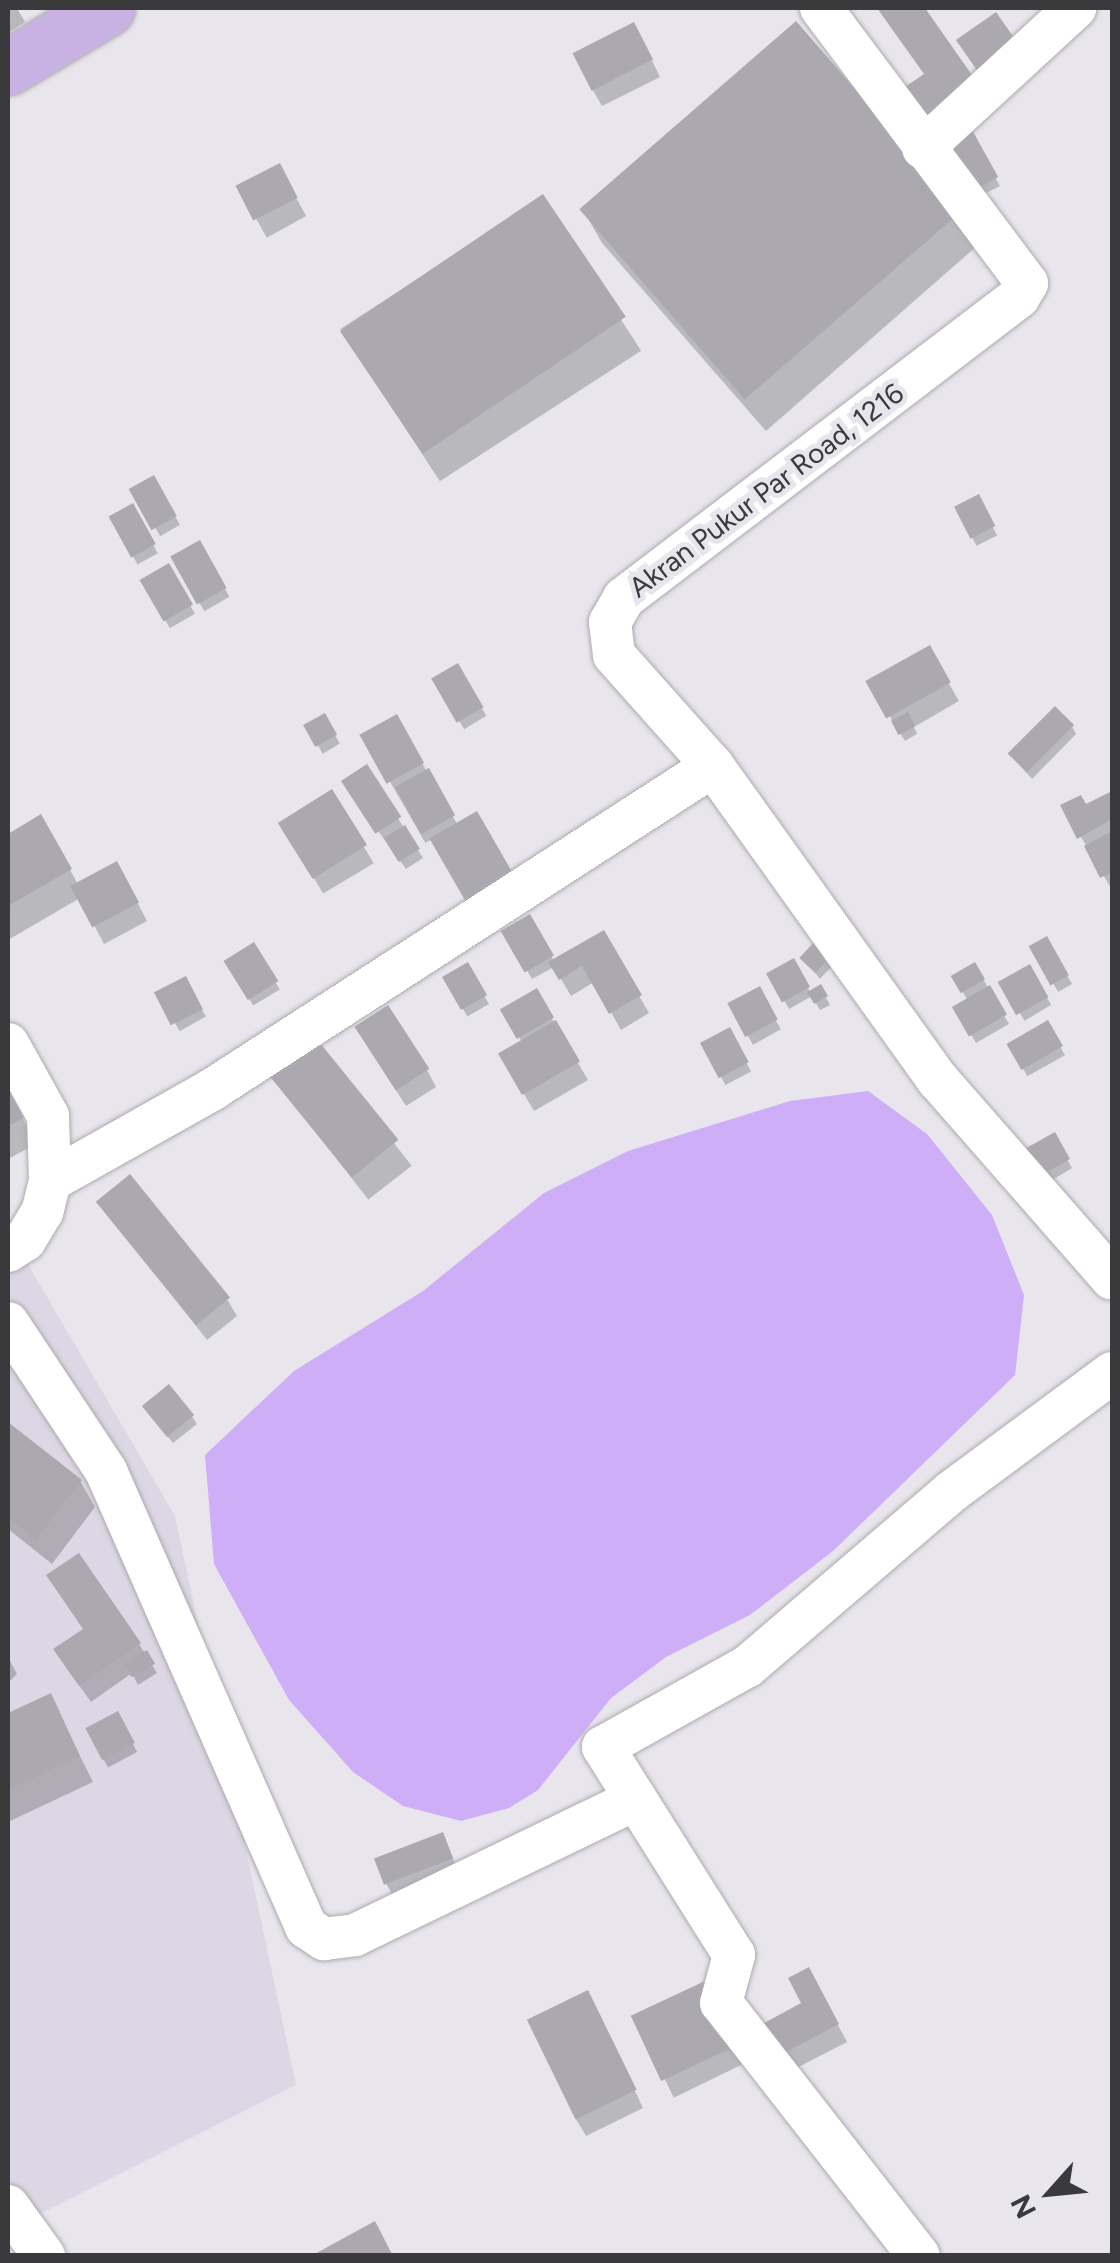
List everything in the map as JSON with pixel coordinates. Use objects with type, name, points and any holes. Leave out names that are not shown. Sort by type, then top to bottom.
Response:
[{"type":"highway","points":[[8,67],[107,8]]},
{"type":"street","name":"Akran Pukur Par Road, 1216","points":[[822,8],[924,148],[1017,264],[1027,283],[1019,298],[624,598],[610,622],[614,656],[713,766],[938,1080],[1112,1279]]},
{"type":"street","points":[[924,148],[1074,8]]},
{"type":"street","points":[[50,1180],[214,1089],[713,766]]},
{"type":"street","points":[[8,1044],[48,1116],[50,1180],[42,1212],[25,1240],[8,1251]]},
{"type":"street","points":[[8,1323],[106,1471],[306,1927],[324,1940],[355,1935],[636,1799]]},
{"type":"street","points":[[918,2256],[721,2003],[734,1955],[604,1748],[612,1738],[748,1666],[951,1492],[1112,1373]]},
{"type":"shaded area","points":[[868,1091],[927,1134],[992,1215],[1024,1295],[1015,1375],[833,1551],[750,1615],[666,1657],[611,1698],[538,1790],[509,1808],[461,1821],[403,1806],[353,1772],[289,1700],[214,1564],[205,1455],[294,1371],[423,1291],[544,1193],[628,1151],[790,1101]]},
{"type":"shaded area","points":[[8,1230],[175,1516],[296,2085],[8,2230]]},
{"type":"building","points":[[877,8],[925,8],[979,85],[922,125],[899,91],[924,74]]},
{"type":"building","points":[[996,12],[1020,46],[980,75],[956,40]]},
{"type":"building","points":[[796,21],[961,211],[745,399],[579,209]]},
{"type":"building","points":[[634,22],[653,59],[592,91],[573,53]]},
{"type":"building","points":[[971,128],[998,177],[975,190],[947,141]]},
{"type":"building","points":[[280,163],[298,198],[253,220],[235,186]]},
{"type":"building","points":[[543,194],[626,317],[423,454],[340,331]]},
{"type":"building","points":[[154,475],[177,516],[151,530],[129,489]]},
{"type":"building","points":[[979,494],[995,526],[970,539],[954,507]]},
{"type":"building","points":[[133,503],[156,544],[131,558],[109,517]]},
{"type":"building","points":[[200,540],[227,588],[197,605],[170,556]]},
{"type":"building","points":[[169,563],[193,605],[164,622],[140,580]]},
{"type":"building","points":[[930,645],[951,683],[886,718],[865,681]]},
{"type":"building","points":[[458,663],[483,707],[457,723],[431,678]]},
{"type":"building","points":[[1055,706],[1074,725],[1027,772],[1008,753]]},
{"type":"building","points":[[908,712],[915,726],[898,735],[891,721]]},
{"type":"building","points":[[325,713],[337,735],[315,747],[303,725]]},
{"type":"building","points":[[397,714],[424,763],[387,784],[359,735]]},
{"type":"building","points":[[367,764],[401,817],[375,834],[341,781]]},
{"type":"building","points":[[429,768],[455,815],[421,834],[395,787]]},
{"type":"building","points":[[332,789],[367,845],[313,879],[278,823]]},
{"type":"building","points":[[1112,791],[1112,819],[1077,839],[1060,805],[1081,795],[1086,804]]},
{"type":"building","points":[[477,811],[514,874],[466,902],[429,838]]},
{"type":"building","points":[[41,814],[72,869],[8,906],[8,834]]},
{"type":"building","points":[[405,825],[420,849],[399,862],[384,838]]},
{"type":"building","points":[[1112,831],[1112,872],[1100,878],[1084,846]]},
{"type":"building","points":[[117,861],[139,902],[92,927],[70,886]]},
{"type":"building","points":[[530,914],[554,956],[525,973],[501,931]]},
{"type":"building","points":[[604,930],[642,995],[609,1014],[582,966],[559,980],[548,962]]},
{"type":"building","points":[[1047,936],[1069,975],[1050,986],[1029,946]]},
{"type":"building","points":[[817,939],[833,954],[815,973],[799,958]]},
{"type":"building","points":[[254,942],[278,981],[248,1000],[223,961]]},
{"type":"building","points":[[794,958],[810,987],[782,1002],[766,974]]},
{"type":"building","points":[[468,962],[487,995],[461,1010],[442,977]]},
{"type":"building","points":[[975,962],[985,979],[961,993],[951,976]]},
{"type":"building","points":[[1030,964],[1048,997],[1016,1015],[998,982]]},
{"type":"building","points":[[186,976],[203,1009],[171,1025],[154,992]]},
{"type":"building","points":[[821,984],[828,996],[814,1004],[807,992]]},
{"type":"building","points":[[990,985],[1007,1014],[969,1036],[952,1007]]},
{"type":"building","points":[[760,986],[778,1020],[745,1037],[727,1003]]},
{"type":"building","points":[[537,988],[554,1017],[517,1039],[500,1010]]},
{"type":"building","points":[[388,1005],[429,1069],[396,1091],[354,1027]]},
{"type":"building","points":[[556,1020],[580,1062],[522,1095],[498,1054]]},
{"type":"building","points":[[1048,1020],[1063,1046],[1021,1070],[1006,1044]]},
{"type":"building","points":[[730,1027],[749,1062],[719,1078],[700,1043]]},
{"type":"building","points":[[316,1038],[398,1140],[352,1178],[269,1076]]},
{"type":"building","points":[[8,1088],[24,1118],[8,1126]]},
{"type":"building","points":[[1055,1132],[1070,1159],[1037,1178],[1022,1150]]},
{"type":"building","points":[[130,1174],[230,1298],[196,1325],[96,1202]]},
{"type":"building","points":[[169,1384],[194,1415],[167,1437],[142,1406]]},
{"type":"building","points":[[8,1422],[82,1480],[36,1540],[8,1517]]},
{"type":"building","points":[[79,1553],[141,1643],[79,1686],[53,1649],[83,1629],[46,1575]]},
{"type":"building","points":[[147,1650],[155,1664],[132,1677],[124,1664]]},
{"type":"building","points":[[51,1693],[80,1756],[8,1790],[8,1713]]},
{"type":"building","points":[[118,1711],[135,1743],[102,1760],[85,1728]]},
{"type":"building","points":[[443,1832],[453,1858],[384,1885],[374,1859]]},
{"type":"building","points":[[809,1967],[839,2024],[773,2059],[757,2027],[801,2003],[788,1978]]},
{"type":"building","points":[[705,1981],[735,2046],[661,2081],[631,2016]]},
{"type":"building","points":[[588,1990],[637,2090],[576,2120],[527,2020]]},
{"type":"building","points":[[375,2221],[393,2256],[311,2256]]}]
